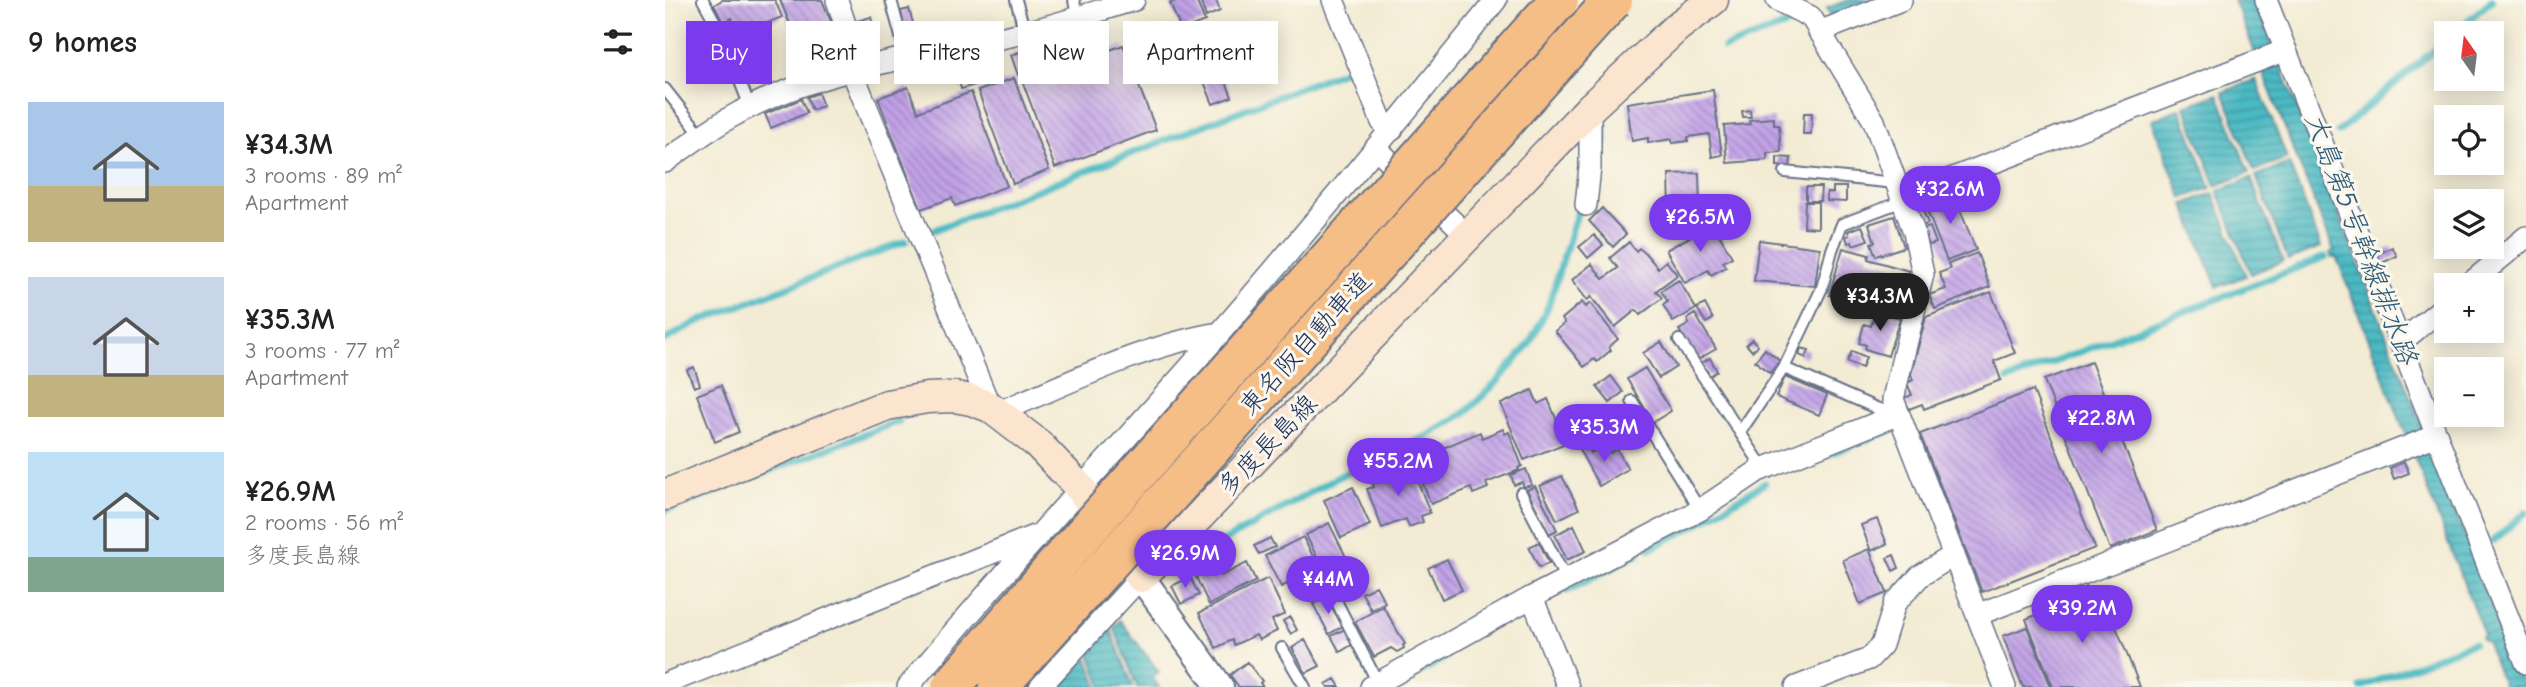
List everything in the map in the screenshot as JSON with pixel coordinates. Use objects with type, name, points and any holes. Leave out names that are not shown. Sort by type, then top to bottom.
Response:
[{"type":"highway","points":[[1321,267],[1533,0]]},
{"type":"highway","name":"東名阪自動車道","points":[[951,687],[1559,0]]},
{"type":"highway","name":"東名阪自動車道","points":[[998,687],[1613,0]]},
{"type":"highway","points":[[1349,293],[1421,232],[1633,0]]},
{"type":"main road","name":"多度長島線","points":[[1141,577],[1591,108],[1677,27],[1713,0]]},
{"type":"main road","points":[[665,495],[887,405],[927,398],[955,397],[995,410],[1038,443],[1081,489],[1141,577]]},
{"type":"street","points":[[837,0],[843,21]]},
{"type":"street","points":[[1049,21],[1076,8],[1135,0]]},
{"type":"street","points":[[1332,0],[1381,121],[1392,130]]},
{"type":"street","points":[[908,687],[1039,534],[1219,333],[1392,130],[1496,0]]},
{"type":"street","points":[[1777,0],[1811,17],[1874,121],[1914,232],[1923,274],[1893,399],[2005,687]]},
{"type":"street","points":[[1819,32],[1901,0]]},
{"type":"street","points":[[2266,0],[2283,51],[2400,343],[2433,437],[2526,663]]},
{"type":"street","points":[[1900,194],[2283,51]]},
{"type":"street","points":[[665,162],[701,135],[750,107],[809,84]]},
{"type":"street","points":[[862,84],[995,410],[1121,362],[1198,336],[1219,333]]},
{"type":"street","points":[[1586,205],[1591,108]]},
{"type":"street","points":[[1376,148],[1468,236]]},
{"type":"street","points":[[2482,273],[2526,237]]},
{"type":"street","points":[[2400,343],[2434,315]]},
{"type":"street","points":[[1375,685],[1532,597],[1700,510],[1764,469],[1899,414]]},
{"type":"street","points":[[1977,615],[2433,437]]},
{"type":"street","points":[[665,684],[1039,534]]},
{"type":"street","points":[[1796,687],[1869,659],[1882,645],[1895,603],[1920,576],[1954,555]]},
{"type":"street","points":[[1040,687],[1141,577],[1220,687]]},
{"type":"street","points":[[1532,597],[1567,687]]},
{"type":"lane","points":[[703,0],[721,33],[750,107]]},
{"type":"lane","points":[[891,0],[897,21]]},
{"type":"lane","points":[[1016,0],[1022,21]]},
{"type":"lane","points":[[665,89],[701,135]]},
{"type":"lane","points":[[1785,172],[1900,194]]},
{"type":"lane","points":[[1740,432],[1784,368],[1822,288],[1842,224],[1900,194]]},
{"type":"lane","points":[[1679,340],[1764,469]]},
{"type":"lane","points":[[1784,368],[1876,408],[1899,414]]},
{"type":"lane","points":[[1632,401],[1700,510]]},
{"type":"lane","points":[[1521,493],[1566,579]]},
{"type":"lane","points":[[1332,593],[1375,685]]},
{"type":"lane","points":[[1282,648],[1305,687]]},
{"type":"water","points":[[1848,0],[1881,0],[1832,20],[1827,8]]},
{"type":"water","points":[[2234,0],[2255,0],[2524,687],[2504,687],[2486,641],[2482,640],[2484,635],[2336,256],[2332,257],[2330,253],[2334,251]]},
{"type":"water","points":[[2256,79],[2287,158],[2254,171],[2223,92]]},
{"type":"water","points":[[2218,94],[2249,173],[2216,186],[2185,106]]},
{"type":"water","points":[[2180,108],[2211,188],[2182,198],[2152,120]]},
{"type":"water","points":[[2289,163],[2321,247],[2288,260],[2256,176]]},
{"type":"water","points":[[2251,178],[2283,261],[2251,274],[2218,191]]},
{"type":"water","points":[[2213,193],[2246,276],[2217,287],[2184,204]]},
{"type":"water","points":[[1120,620],[1159,672],[1152,677],[1159,687],[1137,687],[1114,627]]},
{"type":"water","points":[[1111,630],[1133,687],[1102,687],[1090,654]]},
{"type":"water","points":[[1087,657],[1098,687],[1061,687]]},
{"type":"building","points":[[722,0],[775,0],[782,17],[772,21],[733,21],[732,18],[722,21],[714,5]]},
{"type":"building","points":[[780,0],[822,0],[831,21],[789,21]]},
{"type":"building","points":[[1196,0],[1205,21],[1177,21],[1170,3]]},
{"type":"building","points":[[1200,0],[1216,0],[1220,11],[1206,17]]},
{"type":"building","points":[[909,9],[912,21],[903,21],[901,11]]},
{"type":"building","points":[[1123,45],[1123,84],[1138,84],[1156,130],[1055,168],[1023,84],[1109,84],[1109,50]]},
{"type":"building","points":[[1018,53],[1018,75],[1011,55]]},
{"type":"building","points":[[1014,78],[1049,170],[1013,184],[978,91],[1004,84]]},
{"type":"building","points":[[960,84],[979,84],[961,89]]},
{"type":"building","points":[[1205,84],[1227,84],[1232,97],[1213,104]]},
{"type":"building","points":[[908,87],[918,112],[971,92],[1007,186],[955,206],[952,198],[921,209],[878,98]]},
{"type":"building","points":[[1713,90],[1722,155],[1712,157],[1709,134],[1672,143],[1672,139],[1648,143],[1648,138],[1632,141],[1627,103]]},
{"type":"building","points":[[818,93],[823,106],[812,110],[807,97]]},
{"type":"building","points":[[801,99],[807,113],[771,128],[765,114]]},
{"type":"building","points":[[1750,110],[1751,117],[1743,117],[1742,111]]},
{"type":"building","points":[[1804,113],[1812,113],[1811,134],[1803,134]]},
{"type":"building","points":[[1774,118],[1774,125],[1779,125],[1781,152],[1767,153],[1767,160],[1727,163],[1724,126],[1750,124],[1749,120]]},
{"type":"building","points":[[1777,157],[1791,158],[1790,167],[1777,166]]},
{"type":"building","points":[[1699,173],[1700,209],[1670,210],[1669,174]]},
{"type":"building","points":[[1806,187],[1821,187],[1820,201],[1806,201]]},
{"type":"building","points":[[1833,187],[1846,187],[1846,202],[1827,201],[1827,193],[1833,193]]},
{"type":"building","points":[[1953,192],[1976,250],[1947,261],[1924,203]]},
{"type":"building","points":[[1805,202],[1818,202],[1818,228],[1804,227]]},
{"type":"building","points":[[1921,205],[1928,224],[1922,226],[1914,207]]},
{"type":"building","points":[[1602,208],[1626,234],[1613,247],[1589,221]]},
{"type":"building","points":[[1894,216],[1904,247],[1876,256],[1871,243],[1875,242],[1869,224]]},
{"type":"building","points":[[1713,224],[1732,257],[1723,262],[1726,267],[1711,275],[1708,270],[1685,283],[1666,250]]},
{"type":"building","points":[[1862,226],[1868,240],[1853,245],[1852,242],[1848,243],[1848,231]]},
{"type":"building","points":[[1930,227],[1936,243],[1929,245],[1923,229]]},
{"type":"building","points":[[1594,235],[1603,245],[1588,258],[1579,247]]},
{"type":"building","points":[[1759,240],[1820,248],[1815,286],[1754,281]]},
{"type":"building","points":[[1629,242],[1636,251],[1639,248],[1645,253],[1658,268],[1666,261],[1677,275],[1656,291],[1662,298],[1640,315],[1636,310],[1615,327],[1591,297],[1587,300],[1572,280],[1592,264],[1603,279],[1618,268],[1610,258]]},
{"type":"building","points":[[2392,247],[2397,256],[2380,264],[2376,255]]},
{"type":"building","points":[[1843,248],[1869,255],[1868,259],[1909,271],[1901,298],[1904,299],[1900,316],[1829,295]]},
{"type":"building","points":[[1977,253],[1990,287],[1935,309],[1929,295],[1946,289],[1939,273],[1950,269],[1948,264]]},
{"type":"building","points":[[1679,280],[1696,309],[1673,322],[1663,305],[1668,302],[1661,291]]},
{"type":"building","points":[[1991,292],[2015,353],[1994,361],[2001,380],[1924,409],[1922,404],[1909,409],[1904,398],[1912,395],[1907,383],[1913,380],[1911,374],[1926,317]]},
{"type":"building","points":[[1582,302],[1586,307],[1590,303],[1618,339],[1609,347],[1611,350],[1597,362],[1594,359],[1584,367],[1555,331],[1565,323],[1562,319]]},
{"type":"building","points":[[1705,304],[1713,319],[1706,323],[1697,308]]},
{"type":"building","points":[[1876,311],[1900,318],[1888,356],[1865,349],[1866,345],[1859,343],[1864,324],[1871,326]]},
{"type":"building","points":[[1695,314],[1716,349],[1697,360],[1679,330],[1689,324],[1687,319]]},
{"type":"building","points":[[1752,339],[1758,346],[1752,351],[1746,344]]},
{"type":"building","points":[[1661,342],[1676,367],[1659,378],[1643,353]]},
{"type":"building","points":[[1801,348],[1809,350],[1806,358],[1799,355]]},
{"type":"building","points":[[1765,349],[1780,361],[1770,373],[1755,361]]},
{"type":"building","points":[[1852,351],[1866,357],[1862,368],[1847,362]]},
{"type":"building","points":[[1710,358],[1717,371],[1710,376],[1702,363]]},
{"type":"building","points":[[2091,362],[2157,530],[2110,549],[2044,380]]},
{"type":"building","points":[[694,367],[700,385],[694,387],[687,370]]},
{"type":"building","points":[[1645,368],[1671,411],[1653,422],[1627,379]]},
{"type":"building","points":[[1611,376],[1623,392],[1610,403],[1597,387]]},
{"type":"building","points":[[1785,377],[1827,395],[1819,415],[1776,397]]},
{"type":"building","points":[[721,385],[739,432],[715,442],[697,395]]},
{"type":"building","points":[[1532,390],[1538,404],[1548,399],[1566,443],[1524,460],[1501,404]]},
{"type":"building","points":[[2033,390],[2095,548],[1982,592],[1920,434]]},
{"type":"building","points":[[1630,414],[1643,428],[1636,434],[1623,420]]},
{"type":"building","points":[[1503,429],[1505,434],[1509,432],[1522,466],[1519,470],[1486,483],[1488,488],[1473,494],[1471,488],[1431,504],[1417,468],[1425,465],[1422,457],[1480,432],[1482,438]]},
{"type":"building","points":[[1576,431],[1585,443],[1580,448],[1570,436]]},
{"type":"building","points":[[1606,444],[1610,453],[1617,449],[1628,469],[1599,486],[1580,451],[1588,446],[1591,453]]},
{"type":"building","points":[[2404,462],[2409,473],[2394,479],[2390,468]]},
{"type":"building","points":[[1412,467],[1430,513],[1421,516],[1423,522],[1409,527],[1406,519],[1382,528],[1367,489],[1374,487],[1371,479]]},
{"type":"building","points":[[1526,469],[1532,485],[1524,487],[1522,482],[1514,485],[1511,475]]},
{"type":"building","points":[[1562,476],[1579,509],[1557,520],[1540,486]]},
{"type":"building","points":[[1535,486],[1557,530],[1549,534],[1527,490]]},
{"type":"building","points":[[1353,487],[1370,525],[1341,538],[1324,500]]},
{"type":"building","points":[[1877,519],[1887,544],[1871,551],[1861,525]]},
{"type":"building","points":[[1329,523],[1350,565],[1326,576],[1306,535]]},
{"type":"building","points":[[1574,525],[1586,551],[1567,560],[1555,535]]},
{"type":"building","points":[[1303,537],[1319,568],[1311,572],[1313,576],[1302,581],[1300,578],[1281,587],[1265,556]]},
{"type":"building","points":[[1270,538],[1275,547],[1259,554],[1254,546]]},
{"type":"building","points":[[1539,542],[1549,563],[1539,568],[1529,547]]},
{"type":"building","points":[[1869,549],[1887,593],[1860,604],[1843,560]]},
{"type":"building","points":[[1894,555],[1899,568],[1893,571],[1887,558]]},
{"type":"building","points":[[1447,559],[1462,590],[1442,599],[1428,568]]},
{"type":"building","points":[[1247,563],[1256,581],[1209,605],[1196,577],[1216,567],[1221,576]]},
{"type":"building","points":[[1190,577],[1199,595],[1181,604],[1172,586]]},
{"type":"building","points":[[1268,578],[1285,614],[1272,620],[1277,631],[1259,640],[1256,635],[1234,645],[1232,640],[1216,648],[1199,613]]},
{"type":"building","points":[[2085,584],[2088,592],[2072,599],[2069,591]]},
{"type":"building","points":[[1376,586],[1385,602],[1371,610],[1362,593]]},
{"type":"building","points":[[2101,589],[2140,687],[2053,687],[2026,619]]},
{"type":"building","points":[[2067,592],[2069,599],[2059,604],[2056,596]]},
{"type":"building","points":[[1323,599],[1326,604],[1329,602],[1343,626],[1329,634],[1313,604]]},
{"type":"building","points":[[1383,606],[1405,644],[1404,648],[1397,652],[1391,648],[1374,657],[1355,622]]},
{"type":"building","points":[[1290,617],[1297,630],[1291,634],[1283,621]]},
{"type":"building","points":[[2027,627],[2051,687],[2023,687],[2003,636]]},
{"type":"building","points":[[1345,629],[1353,644],[1340,652],[1331,636]]},
{"type":"building","points":[[1305,640],[1320,666],[1306,673],[1292,648]]},
{"type":"building","points":[[1247,662],[1262,681],[1260,683],[1263,687],[1239,687],[1230,675]]},
{"type":"building","points":[[1335,679],[1340,687],[1328,687],[1326,684]]},
{"type":"waterway","points":[[2467,21],[2492,0]]},
{"type":"waterway","points":[[1724,48],[1792,23]]},
{"type":"waterway","name":"大島第5号幹線排水路","points":[[2338,132],[2434,50]]},
{"type":"waterway","points":[[934,230],[1346,70]]},
{"type":"waterway","points":[[1605,125],[1605,144]]},
{"type":"waterway","points":[[1190,560],[1340,476],[1427,436],[1465,413],[1499,380],[1529,344],[1548,307],[1580,204]]},
{"type":"waterway","points":[[665,340],[695,323],[906,241]]},
{"type":"waterway","points":[[2008,380],[2325,257]]},
{"type":"waterway","points":[[665,511],[899,421]]},
{"type":"waterway","points":[[1829,454],[1889,432]]},
{"type":"waterway","points":[[1650,549],[1765,483]]},
{"type":"waterway","points":[[2493,541],[2526,512]]},
{"type":"waterway","points":[[1629,559],[1638,555]]},
{"type":"waterway","points":[[1567,591],[1618,565]]},
{"type":"waterway","points":[[2361,687],[2473,643]]},
{"type":"waterway","points":[[1396,687],[1446,657]]}]
